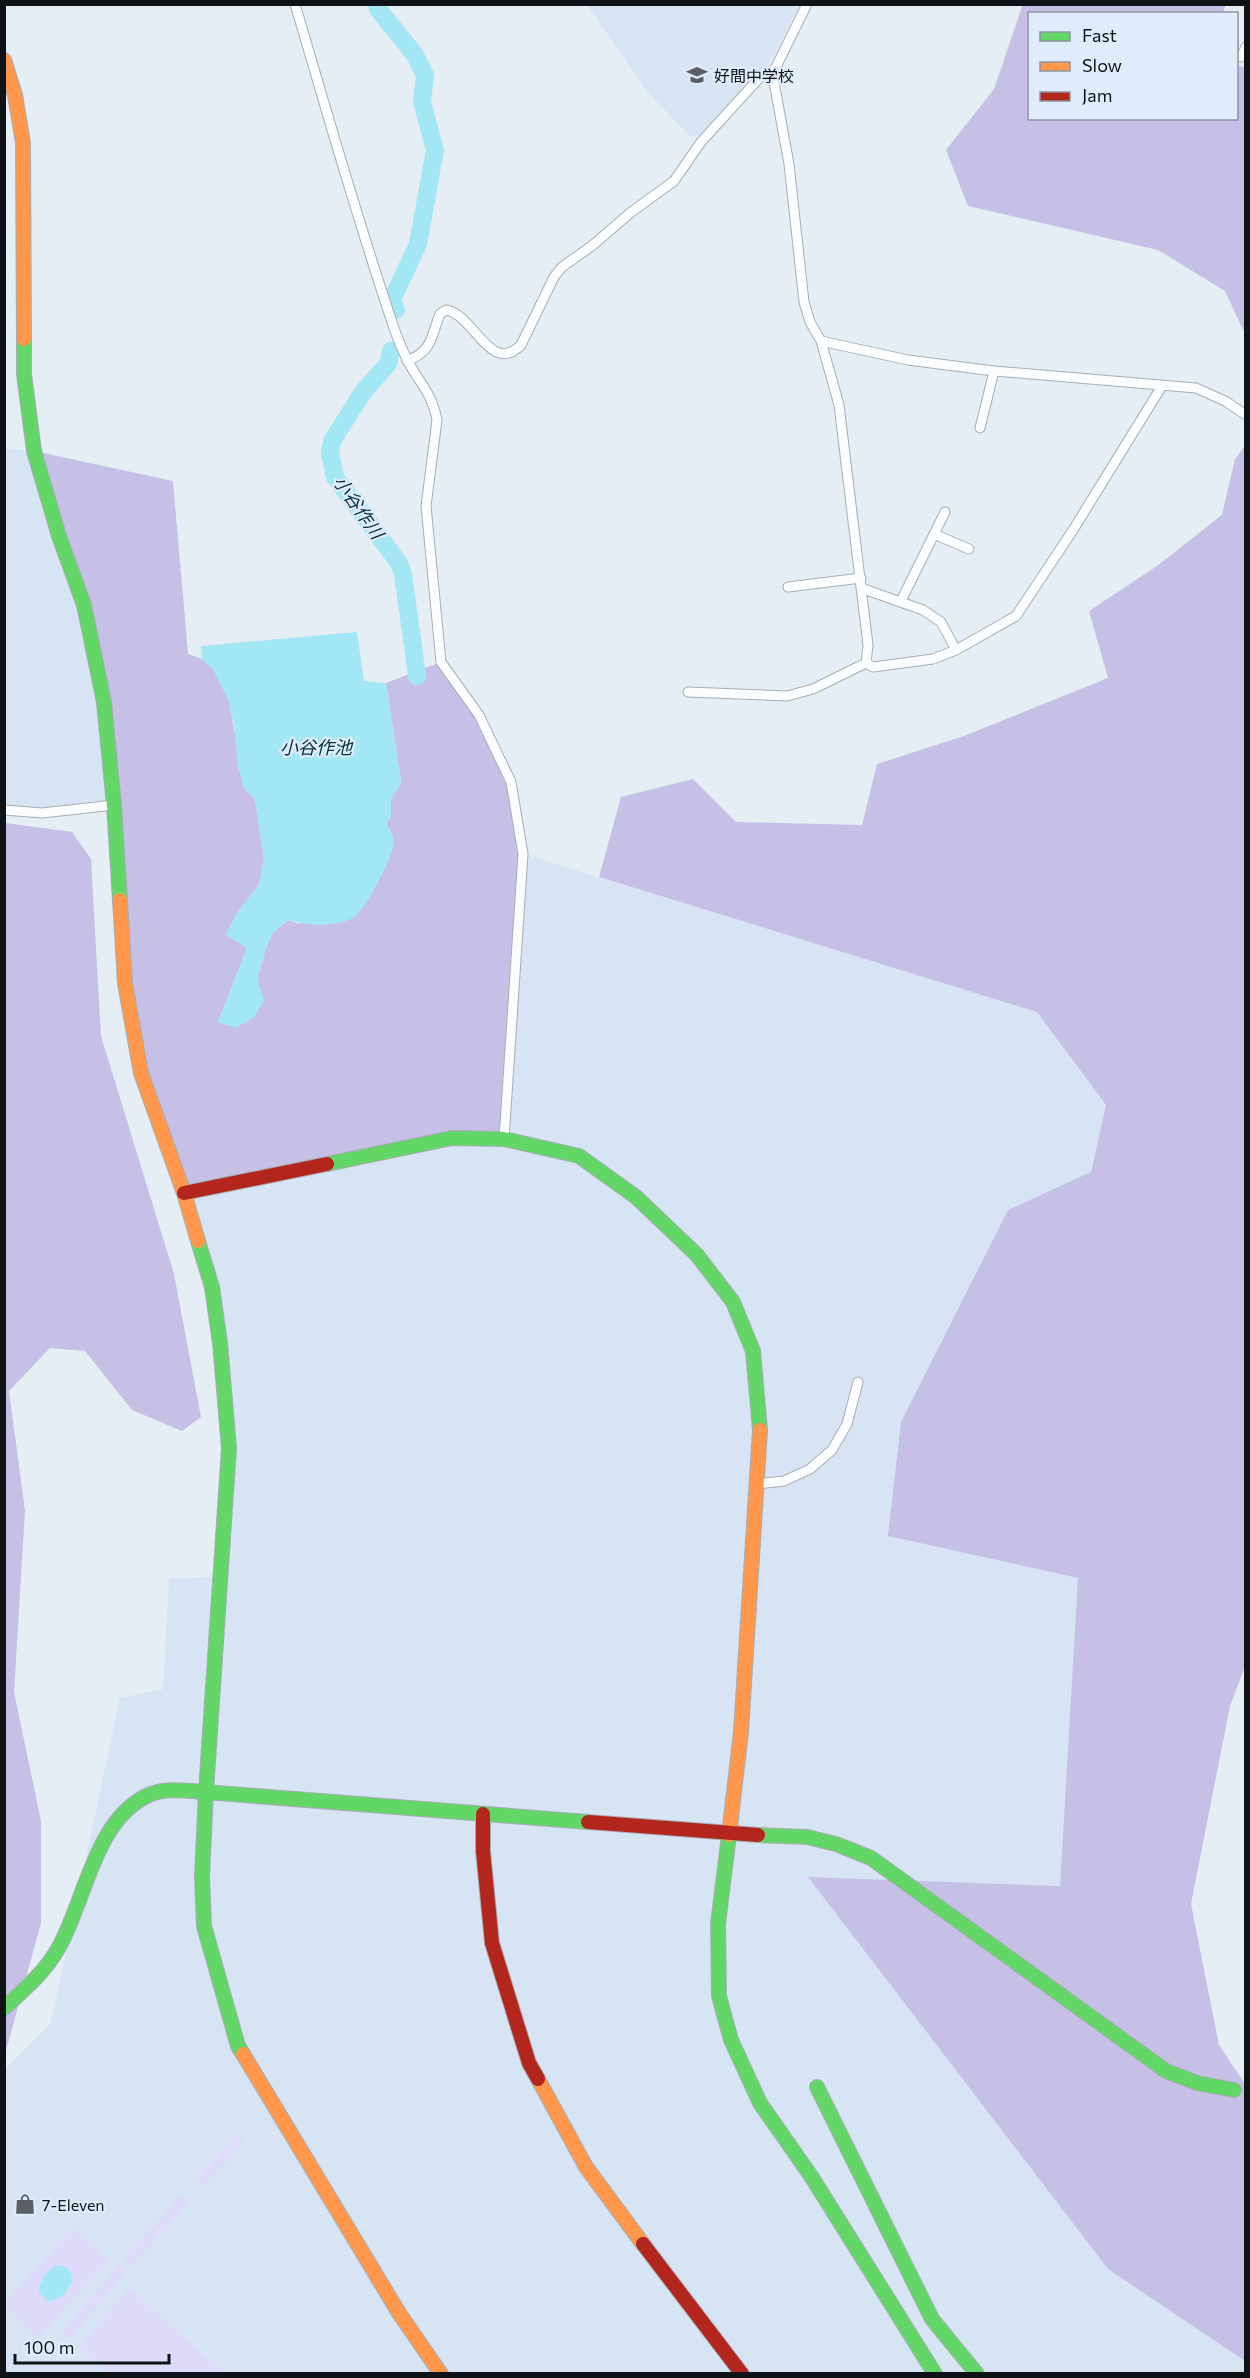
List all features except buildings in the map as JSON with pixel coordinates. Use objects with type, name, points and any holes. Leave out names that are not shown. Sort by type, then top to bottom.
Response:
[{"type":"street","points":[[295,4],[366,245],[396,333],[407,361],[427,390],[437,420],[426,506],[441,662],[479,715],[511,782],[523,854],[504,1139]]},
{"type":"street","points":[[807,4],[775,69],[774,82],[789,164],[804,302],[810,322],[821,341],[839,405],[868,645],[866,663]]},
{"type":"street","points":[[1241,57],[1245,47]]},
{"type":"street","points":[[4,60],[15,95],[22,143],[24,374],[34,451],[59,536],[84,605],[104,702],[114,805],[125,983],[139,1062],[184,1193],[212,1287],[229,1448],[206,1792],[202,1876],[204,1926],[238,2046],[399,2313],[441,2373]]},
{"type":"street","points":[[407,361],[423,353],[432,339],[440,314],[446,310],[451,310],[471,327],[495,352],[512,354],[521,345],[554,277],[562,267],[674,181],[701,142],[763,74],[775,69]]},
{"type":"street","points":[[821,341],[908,360],[994,371],[1196,388],[1225,401],[1245,415]]},
{"type":"street","points":[[980,428],[994,371]]},
{"type":"street","points":[[866,663],[873,667],[933,659],[956,650],[1016,616],[1073,530],[1162,386]]},
{"type":"street","points":[[901,602],[945,512]]},
{"type":"street","points":[[934,534],[969,549]]},
{"type":"street","points":[[788,587],[861,583],[923,610],[941,622],[956,650]]},
{"type":"street","points":[[688,692],[787,696],[813,689],[866,663]]},
{"type":"street","points":[[4,810],[42,813],[114,805]]},
{"type":"street","points":[[184,1193],[452,1138],[504,1139],[579,1156],[588,1162],[636,1197],[688,1246],[733,1302],[753,1351],[760,1425],[741,1732],[718,1924],[719,1996],[731,2040],[760,2103],[811,2176],[935,2373]]},
{"type":"street","points":[[756,1484],[784,1480],[810,1469],[832,1450],[847,1425],[858,1382]]},
{"type":"street","points":[[4,2008],[25,1989],[59,1947],[96,1860],[110,1831],[122,1814],[152,1794],[172,1790],[206,1792],[729,1833],[807,1837],[836,1844],[871,1858],[1166,2071],[1197,2083],[1240,2090]]},
{"type":"street","points":[[483,1814],[483,1851],[492,1943],[529,2062],[586,2167],[679,2293],[742,2373]]},
{"type":"street","points":[[817,2087],[932,2319],[976,2373]]},
{"type":"street","points":[[910,2333],[932,2319]]},
{"type":"shaded area","points":[[1023,4],[1226,5],[1223,12],[1028,12],[1028,120],[1238,120],[1238,65],[1245,68],[1245,334],[1225,291],[1158,250],[968,206],[946,150],[994,89]]},
{"type":"shaded area","name":"好間中学校","points":[[587,5],[799,5],[772,59],[703,134],[689,136],[648,92]]},
{"type":"shaded area","points":[[1245,446],[1246,1664],[1230,1706],[1191,1904],[1219,2045],[1245,2084],[1245,2361],[1108,2269],[808,1877],[1060,1886],[1078,1578],[888,1536],[901,1422],[1008,1210],[1091,1172],[1106,1105],[1037,1012],[599,877],[621,797],[693,779],[736,822],[862,825],[877,764],[964,736],[1108,678],[1089,611],[1157,566],[1222,515],[1235,459]]},
{"type":"shaded area","points":[[4,449],[34,451],[84,605],[114,805],[5,810]]},
{"type":"shaded area","points":[[34,451],[173,481],[188,654],[202,659],[213,668],[229,700],[244,788],[255,799],[264,859],[259,885],[238,912],[226,934],[247,948],[218,1022],[263,1000],[257,978],[273,932],[289,920],[299,924],[391,816],[391,800],[401,782],[386,683],[441,662],[479,715],[511,782],[523,854],[504,1139],[452,1138],[184,1193],[141,1073],[125,983],[104,702]]},
{"type":"shaded area","points":[[5,823],[72,832],[91,859],[101,1036],[174,1274],[201,1417],[182,1431],[132,1410],[85,1351],[50,1348],[9,1391],[25,1511],[14,1692],[41,1821],[41,1923],[5,2050]]},
{"type":"shaded area","points":[[523,854],[1037,1012],[1106,1105],[1091,1172],[1008,1210],[888,1536],[1078,1578],[1060,1886],[809,1878],[1108,2269],[1245,2361],[1245,2373],[5,2374],[5,2069],[51,2023],[120,1698],[163,1689],[169,1579],[221,1577],[220,1343],[184,1193]]},
{"type":"shaded area","points":[[238,2136],[241,2137],[242,2144],[204,2185],[197,2178]]},
{"type":"shaded area","points":[[181,2195],[189,2202],[162,2232],[155,2225]]},
{"type":"shaded area","points":[[153,2227],[160,2234],[132,2266],[124,2259]]},
{"type":"shaded area","points":[[73,2228],[108,2261],[38,2338],[5,2307],[4,2303]]},
{"type":"shaded area","points":[[119,2266],[126,2272],[70,2338],[63,2331]]},
{"type":"shaded area","points":[[129,2289],[224,2373],[109,2373],[79,2346]]},
{"type":"water","name":"小谷作池","points":[[357,632],[364,681],[386,683],[401,782],[391,800],[391,816],[387,823],[394,839],[393,848],[371,895],[353,918],[321,925],[289,920],[273,932],[257,978],[264,1000],[254,1017],[236,1028],[218,1022],[247,948],[225,934],[238,912],[259,885],[264,859],[255,799],[244,788],[238,767],[234,724],[228,700],[213,669],[202,659],[201,646]]},
{"type":"water","points":[[55,2266],[70,2270],[71,2282],[63,2295],[47,2301],[39,2292],[44,2277]]},
{"type":"waterway","name":"小谷作川","points":[[377,4],[378,9],[415,55],[425,75],[422,102],[435,150],[418,244],[392,300],[396,310]]},
{"type":"waterway","name":"小谷作川","points":[[391,351],[388,364],[363,392],[332,441],[330,453],[335,477],[399,563],[403,574],[417,676]]},
{"type":"traffic: fast","points":[[24,339],[24,374],[34,451],[59,536],[84,605],[104,702],[120,900]]},
{"type":"traffic: fast","points":[[327,1164],[452,1138],[504,1139],[579,1156],[636,1197],[697,1255],[733,1302],[753,1351],[760,1430]]},
{"type":"traffic: fast","points":[[198,1241],[212,1287],[220,1343],[229,1448],[206,1792],[202,1876],[204,1926],[238,2046],[243,2054]]},
{"type":"traffic: fast","points":[[4,2008],[34,1980],[54,1956],[68,1928],[94,1861],[117,1821],[132,1805],[156,1792],[187,1791],[588,1822]]},
{"type":"traffic: fast","points":[[729,1835],[718,1924],[719,1996],[731,2040],[760,2103],[811,2176],[935,2374]]},
{"type":"traffic: fast","points":[[758,1835],[807,1837],[836,1844],[871,1858],[1166,2071],[1197,2083],[1234,2090]]},
{"type":"traffic: fast","points":[[817,2087],[932,2319],[977,2374]]},
{"type":"traffic: slow","points":[[4,60],[15,95],[23,143],[24,339]]},
{"type":"traffic: slow","points":[[120,900],[125,983],[141,1073],[184,1193],[198,1241]]},
{"type":"traffic: slow","points":[[729,1835],[741,1732],[760,1430]]},
{"type":"traffic: slow","points":[[243,2054],[399,2313],[441,2374]]},
{"type":"traffic: slow","points":[[538,2079],[586,2167],[643,2244]]},
{"type":"traffic: jam","points":[[184,1193],[327,1164]]},
{"type":"traffic: jam","points":[[483,1814],[483,1851],[492,1943],[529,2063],[538,2079]]},
{"type":"traffic: jam","points":[[588,1822],[758,1835]]},
{"type":"traffic: jam","points":[[643,2244],[742,2374]]},
{"type":"place","name":"好間中学校","points":[[697,75]]},
{"type":"place","name":"7-Eleven","points":[[25,2204]]}]
